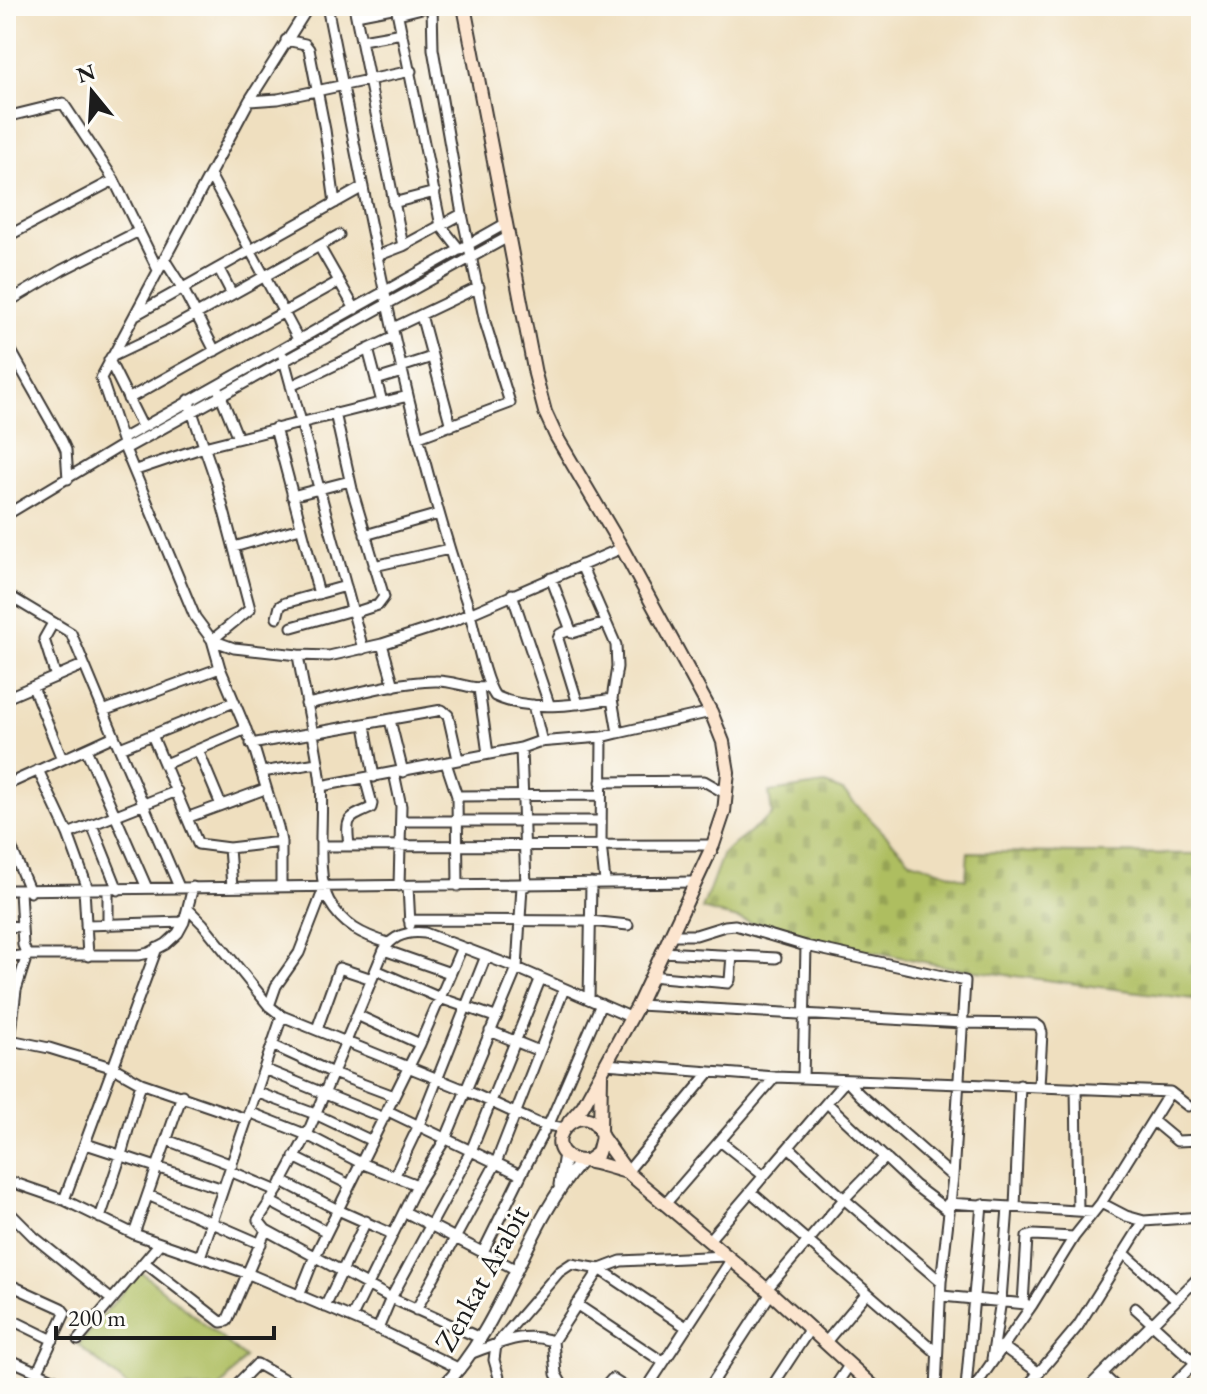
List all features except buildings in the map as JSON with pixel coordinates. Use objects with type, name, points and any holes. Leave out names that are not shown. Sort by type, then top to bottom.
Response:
[{"type":"main road","points":[[464,6],[545,412],[711,712],[723,742],[728,772],[727,794],[713,845],[638,1005],[583,1106],[566,1125],[562,1149],[584,1161],[627,1172]]},
{"type":"main road","points":[[584,1161],[598,1153],[603,1068]]},
{"type":"main road","points":[[566,1125],[583,1119],[596,1125],[627,1172],[709,1240],[875,1388]]},
{"type":"street","points":[[281,887],[281,842],[262,772],[220,668],[212,640],[185,597],[101,378],[249,101],[309,6]]},
{"type":"street","points":[[327,6],[408,396],[490,687],[495,696],[533,705],[578,704],[612,699]]},
{"type":"street","points":[[403,246],[355,11],[431,6],[433,49],[462,214],[464,247]]},
{"type":"street","points":[[397,9],[441,226],[473,256],[485,322],[510,403],[419,437]]},
{"type":"street","points":[[362,40],[402,33]]},
{"type":"street","points":[[286,40],[307,45],[335,203]]},
{"type":"street","points":[[249,101],[411,71]]},
{"type":"street","points":[[6,117],[63,103],[114,180],[158,270]]},
{"type":"street","points":[[210,175],[298,339]]},
{"type":"street","points":[[6,237],[114,180]]},
{"type":"street","points":[[135,315],[363,187]]},
{"type":"street","points":[[393,203],[435,192]]},
{"type":"street","points":[[377,256],[403,246],[462,214]]},
{"type":"street","points":[[6,303],[139,231]]},
{"type":"street","points":[[124,444],[142,426],[216,384],[464,247],[507,231]]},
{"type":"street","points":[[6,515],[124,444],[192,411],[473,256],[507,231]]},
{"type":"street","points":[[110,358],[339,235]]},
{"type":"street","points":[[319,246],[355,309]]},
{"type":"street","points":[[164,259],[215,351]]},
{"type":"street","points":[[219,269],[232,294]]},
{"type":"street","points":[[128,399],[338,282]]},
{"type":"street","points":[[291,386],[368,349],[421,315],[479,287]]},
{"type":"street","points":[[421,315],[451,426]]},
{"type":"street","points":[[6,342],[62,441],[66,450],[68,479]]},
{"type":"street","points":[[281,349],[363,649]]},
{"type":"street","points":[[368,349],[382,402]]},
{"type":"street","points":[[376,380],[432,357]]},
{"type":"street","points":[[110,358],[142,426]]},
{"type":"street","points":[[216,384],[238,438]]},
{"type":"street","points":[[136,470],[204,447],[408,396]]},
{"type":"street","points":[[188,400],[250,609],[212,640]]},
{"type":"street","points":[[292,627],[384,601],[350,481],[335,413]]},
{"type":"street","points":[[275,428],[319,594]]},
{"type":"street","points":[[292,496],[350,481]]},
{"type":"street","points":[[365,535],[439,514]]},
{"type":"street","points":[[234,547],[300,528]]},
{"type":"street","points":[[212,640],[234,648],[298,655],[329,656],[363,649],[471,614],[622,548]]},
{"type":"street","points":[[374,566],[449,549]]},
{"type":"street","points":[[581,565],[616,645],[612,699],[618,733]]},
{"type":"street","points":[[551,578],[570,630],[575,633],[606,623]]},
{"type":"street","points":[[277,618],[282,604],[346,586]]},
{"type":"street","points":[[6,594],[71,633],[179,887]]},
{"type":"street","points":[[512,594],[549,704]]},
{"type":"street","points":[[53,623],[44,639],[56,677]]},
{"type":"street","points":[[570,630],[560,634],[558,639],[578,704]]},
{"type":"street","points":[[382,644],[394,686]]},
{"type":"street","points":[[298,655],[321,786],[322,846],[328,900],[355,931],[450,973]]},
{"type":"street","points":[[6,698],[83,665]]},
{"type":"street","points":[[103,711],[220,668]]},
{"type":"street","points":[[306,704],[394,686],[437,681],[479,689],[490,687]]},
{"type":"street","points":[[33,687],[62,759]]},
{"type":"street","points":[[479,689],[488,754]]},
{"type":"street","points":[[120,748],[234,702]]},
{"type":"street","points":[[533,705],[542,742]]},
{"type":"street","points":[[251,744],[438,710],[445,712],[458,759]]},
{"type":"street","points":[[321,786],[542,742],[602,737],[711,712]]},
{"type":"street","points":[[390,720],[399,772],[401,846],[411,932]]},
{"type":"street","points":[[349,846],[347,821],[371,808],[372,804],[365,725]]},
{"type":"street","points":[[165,764],[246,729]]},
{"type":"street","points":[[152,735],[198,844],[229,848],[281,842]]},
{"type":"street","points":[[6,785],[114,736]]},
{"type":"street","points":[[602,737],[601,844],[605,882]]},
{"type":"street","points":[[352,1317],[417,1185],[446,1138],[517,968],[524,886],[521,748]]},
{"type":"street","points":[[86,749],[147,888]]},
{"type":"street","points":[[198,750],[221,805]]},
{"type":"street","points":[[262,772],[317,763]]},
{"type":"street","points":[[446,763],[457,796],[458,886]]},
{"type":"street","points":[[38,770],[68,834],[86,889],[88,956]]},
{"type":"street","points":[[601,782],[704,781],[727,794]]},
{"type":"street","points":[[189,817],[265,789]]},
{"type":"street","points":[[68,834],[177,791]]},
{"type":"street","points":[[457,796],[601,795]]},
{"type":"street","points":[[401,821],[601,821]]},
{"type":"street","points":[[92,825],[113,890],[108,925]]},
{"type":"street","points":[[6,835],[25,891],[22,927],[27,955],[16,990],[7,1042],[114,1068],[141,1083],[307,1135],[361,1163],[417,1185]]},
{"type":"street","points":[[322,846],[713,845]]},
{"type":"street","points":[[229,848],[232,887]]},
{"type":"street","points":[[6,890],[695,882]]},
{"type":"street","points":[[589,999],[591,883]]},
{"type":"street","points":[[269,1006],[276,986],[299,953],[325,886]]},
{"type":"street","points":[[6,958],[27,955],[139,955],[157,948],[178,933],[193,887]]},
{"type":"street","points":[[188,909],[269,1006],[282,1016],[465,1090],[543,1126],[562,1149],[559,1187]]},
{"type":"street","points":[[409,920],[590,921],[628,925]]},
{"type":"street","points":[[86,925],[184,922]]},
{"type":"street","points":[[669,935],[696,935],[735,925],[806,946],[965,981],[953,1177],[941,1282],[936,1388]]},
{"type":"street","points":[[6,926],[22,927]]},
{"type":"street","points":[[480,1338],[391,1298],[266,1230],[257,1222],[307,1135],[386,947],[411,932],[425,933],[517,968],[630,1017]]},
{"type":"street","points":[[803,1078],[806,946]]},
{"type":"street","points":[[299,1296],[315,1256],[420,1044],[462,947]]},
{"type":"street","points":[[64,1200],[157,948]]},
{"type":"street","points":[[661,952],[776,958]]},
{"type":"street","points":[[650,976],[728,983],[732,955]]},
{"type":"street","points":[[395,1175],[419,1125],[486,956]]},
{"type":"street","points":[[317,1029],[339,968],[374,974],[495,1017]]},
{"type":"street","points":[[378,1329],[391,1298],[471,1151],[540,980]]},
{"type":"street","points":[[416,1310],[496,1163],[564,989]]},
{"type":"street","points":[[483,1252],[601,1004]]},
{"type":"street","points":[[638,1005],[1039,1025],[1042,1033],[1039,1086]]},
{"type":"street","points":[[200,1257],[282,1016]]},
{"type":"street","points":[[359,1016],[420,1044]]},
{"type":"street","points":[[490,1031],[539,1051]]},
{"type":"street","points":[[272,1045],[394,1096]]},
{"type":"street","points":[[603,1068],[1170,1092],[1188,1106]]},
{"type":"street","points":[[264,1069],[324,1094],[419,1125],[521,1175]]},
{"type":"street","points":[[627,1172],[709,1073]]},
{"type":"street","points":[[666,1203],[775,1077]]},
{"type":"street","points":[[709,1240],[846,1080]]},
{"type":"street","points":[[846,1080],[953,1177]]},
{"type":"street","points":[[100,1218],[141,1083]]},
{"type":"street","points":[[992,1360],[1012,1207],[1020,1085]]},
{"type":"street","points":[[1076,1088],[1078,1210]]},
{"type":"street","points":[[256,1092],[315,1114],[372,1141]]},
{"type":"street","points":[[974,1388],[1027,1305],[1101,1203],[1170,1092]]},
{"type":"street","points":[[134,1234],[182,1095]]},
{"type":"street","points":[[827,1103],[914,1185],[948,1206],[982,1204],[1093,1212]]},
{"type":"street","points":[[1153,1121],[1177,1141],[1201,1140]]},
{"type":"street","points":[[543,1126],[566,1125]]},
{"type":"street","points":[[167,1140],[277,1191]]},
{"type":"street","points":[[720,1141],[764,1176]]},
{"type":"street","points":[[86,1144],[223,1189]]},
{"type":"street","points":[[789,1147],[941,1282]]},
{"type":"street","points":[[294,1157],[350,1185]]},
{"type":"street","points":[[709,1388],[768,1292],[844,1199],[885,1157]]},
{"type":"street","points":[[559,1187],[584,1161]]},
{"type":"street","points":[[6,1180],[64,1200],[134,1234],[249,1274],[352,1317],[460,1369]]},
{"type":"street","points":[[282,1181],[392,1234]]},
{"type":"street","name":"Zenkat Arabit","points":[[442,1388],[472,1353],[559,1187]]},
{"type":"street","points":[[751,1192],[937,1353]]},
{"type":"street","points":[[148,1195],[261,1244]]},
{"type":"street","points":[[269,1201],[327,1232]]},
{"type":"street","points":[[1101,1203],[1144,1221],[1201,1217]]},
{"type":"street","points":[[966,1388],[982,1204]]},
{"type":"street","points":[[6,1209],[34,1237],[112,1300]]},
{"type":"street","points":[[405,1212],[515,1269]]},
{"type":"street","points":[[325,1307],[366,1221]]},
{"type":"street","points":[[1026,1388],[1078,1326],[1144,1221]]},
{"type":"street","points":[[144,1262],[223,1323],[227,1321],[249,1274],[266,1230]]},
{"type":"street","points":[[1027,1305],[1027,1237],[1074,1237]]},
{"type":"street","points":[[78,1340],[160,1243]]},
{"type":"street","points":[[1125,1254],[1176,1300]]},
{"type":"street","points":[[564,1388],[556,1374],[553,1341],[600,1269],[621,1261],[728,1258]]},
{"type":"street","points":[[647,1388],[728,1258]]},
{"type":"street","points":[[502,1388],[494,1360],[496,1345],[564,1268],[578,1264],[600,1269],[686,1327]]},
{"type":"street","points":[[1088,1388],[1201,1275]]},
{"type":"street","points":[[6,1283],[64,1311],[65,1316],[37,1373]]},
{"type":"street","points":[[825,1343],[866,1294]]},
{"type":"street","points":[[942,1296],[1027,1305]]},
{"type":"street","points":[[576,1304],[663,1362]]},
{"type":"street","points":[[1135,1308],[1199,1363],[1170,1388]]},
{"type":"street","points":[[6,1317],[53,1340]]},
{"type":"street","points":[[771,1388],[809,1330]]},
{"type":"street","points":[[472,1353],[535,1335],[553,1341]]},
{"type":"street","points":[[1002,1346],[1039,1373]]},
{"type":"street","points":[[6,1358],[37,1373],[49,1384],[73,1388]]},
{"type":"street","points":[[233,1388],[255,1364],[299,1388]]},
{"type":"street","points":[[834,1388],[850,1364]]},
{"type":"street","points":[[550,1388],[556,1374]]},
{"type":"street","points":[[1102,1374],[1117,1388]]},
{"type":"street","points":[[604,1388],[612,1379],[626,1388]]},
{"type":"street","points":[[278,1388],[285,1380]]},
{"type":"green space","points":[[825,784],[843,791],[911,861],[966,879],[968,852],[1201,854],[1201,1000],[954,968],[802,937],[702,909],[723,853],[772,815],[769,792]]},
{"type":"green space","points":[[140,1271],[245,1358],[220,1388],[130,1388],[78,1345]]}]
